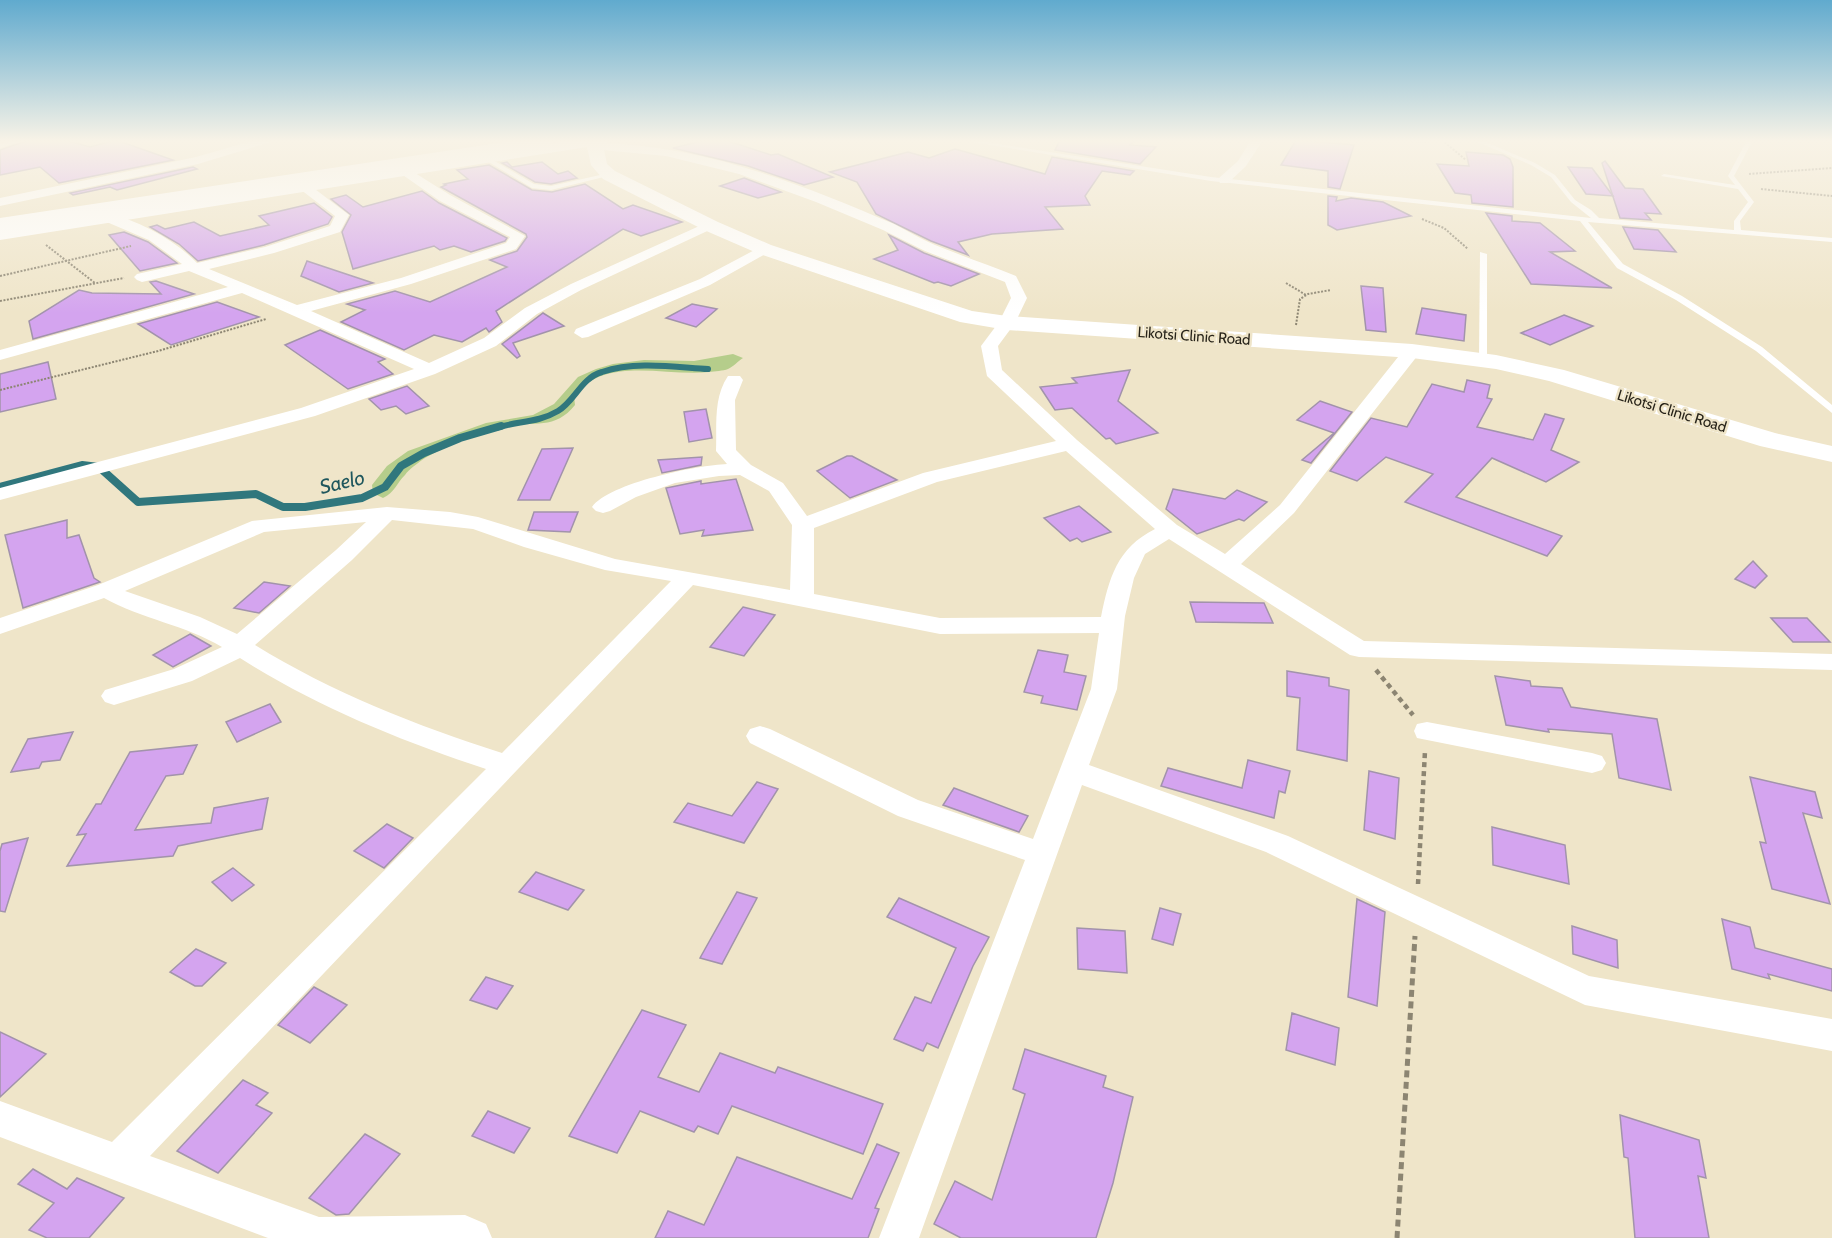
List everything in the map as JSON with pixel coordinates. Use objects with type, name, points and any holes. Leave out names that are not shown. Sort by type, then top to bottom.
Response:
[{"type":"street","points":[[0,202],[20,198]]},
{"type":"street","points":[[0,214],[108,198]]},
{"type":"street","points":[[0,224],[171,198]]},
{"type":"street","points":[[0,234],[228,198]]},
{"type":"street","points":[[142,277],[269,250],[335,229],[342,214],[319,198]]},
{"type":"street","points":[[295,310],[429,274],[511,246],[518,236],[446,198]]},
{"type":"street","name":"Likotsi Clinic Road","points":[[655,198],[764,249],[968,318],[1007,323],[1412,351],[1483,360],[1555,375],[1769,440],[1832,454]]},
{"type":"street","points":[[814,198],[930,248],[972,262],[1011,279],[1019,298],[1007,323],[989,346],[993,372],[1070,444],[1169,530],[1359,649],[1832,662]]},
{"type":"street","points":[[107,217],[160,240],[193,267],[429,370]]},
{"type":"street","points":[[0,494],[308,412],[429,370],[490,342],[531,311],[711,226]]},
{"type":"street","points":[[582,333],[705,282],[764,249]]},
{"type":"street","points":[[0,355],[243,288]]},
{"type":"street","points":[[1227,566],[1287,508],[1412,351]]},
{"type":"street","points":[[734,380],[726,400],[726,451],[744,469],[776,487],[803,525],[802,599]]},
{"type":"street","points":[[803,525],[930,477],[1070,444]]},
{"type":"street","points":[[603,507],[629,493],[671,478],[719,470],[744,469]]},
{"type":"street","points":[[0,626],[106,590],[260,526],[387,513],[450,518],[478,523],[532,542],[613,565],[688,577],[940,626],[1113,625]]},
{"type":"street","points":[[114,696],[183,675],[229,654],[344,555],[387,513]]},
{"type":"street","points":[[899,1238],[1104,689],[1124,570],[1138,548],[1169,530]]},
{"type":"street","points":[[117,1162],[688,577]]},
{"type":"street","points":[[106,590],[127,603],[202,626],[278,670],[373,716],[507,765]]},
{"type":"street","points":[[1427,731],[1592,763]]},
{"type":"street","points":[[760,736],[908,808],[1043,854]]},
{"type":"street","points":[[1075,771],[1277,844],[1585,990],[1832,1035]]},
{"type":"street","points":[[0,1119],[320,1237],[465,1235],[472,1238]]},
{"type":"lane","points":[[1387,198],[1582,219],[1832,240]]},
{"type":"lane","points":[[1570,198],[1598,220]]},
{"type":"lane","points":[[1738,231],[1737,221],[1751,202],[1748,198]]},
{"type":"lane","points":[[1582,219],[1620,266],[1679,298],[1759,349],[1832,410]]},
{"type":"lane","points":[[1483,254],[1483,360]]},
{"type":"path","points":[[1416,216],[1444,228],[1474,253],[1483,254]]},
{"type":"path","points":[[32,229],[37,237],[96,283]]},
{"type":"path","points":[[0,276],[160,240]]},
{"type":"path","points":[[0,302],[96,283],[142,277]]},
{"type":"path","points":[[1286,283],[1306,296]]},
{"type":"path","points":[[1293,343],[1300,299],[1331,290]]},
{"type":"path","points":[[0,390],[167,348],[295,310]]},
{"type":"green space","points":[[733,354],[743,358],[724,370],[692,373],[637,370],[602,376],[587,383],[574,396],[575,405],[567,414],[558,419],[540,424],[499,427],[471,437],[422,460],[387,496],[383,498],[373,493],[372,485],[387,466],[408,451],[486,423],[533,415],[554,404],[578,377],[596,369],[644,360],[694,361]]},
{"type":"building","points":[[350,198],[363,207],[397,198],[432,198],[507,238],[505,241],[471,252],[454,246],[440,250],[434,246],[353,269],[342,232],[351,215],[331,199]]},
{"type":"building","points":[[460,198],[606,198],[623,209],[633,205],[682,222],[641,236],[623,229],[496,311],[502,322],[489,332],[486,328],[462,342],[434,335],[404,350],[341,322],[365,310],[347,304],[395,291],[430,302],[507,267],[490,260],[517,251],[527,237],[526,234]]},
{"type":"building","points":[[866,198],[1086,198],[1090,205],[1045,207],[1063,229],[992,234],[958,242],[968,255],[931,241],[876,214]]},
{"type":"building","points":[[1328,198],[1337,198],[1336,201],[1351,198],[1383,202],[1411,216],[1337,230],[1328,225]]},
{"type":"building","points":[[1471,198],[1513,198],[1513,207],[1472,203]]},
{"type":"building","points":[[1613,198],[1649,198],[1661,214],[1645,213],[1651,220],[1620,218]]},
{"type":"building","points":[[314,203],[332,217],[328,224],[264,245],[198,261],[179,244],[150,227],[157,225],[165,229],[194,222],[220,236],[269,225],[259,216]]},
{"type":"building","points":[[1486,213],[1512,216],[1512,221],[1540,223],[1575,251],[1550,252],[1612,288],[1531,284]]},
{"type":"building","points":[[1623,227],[1658,230],[1676,252],[1634,249]]},
{"type":"building","points":[[124,232],[148,242],[177,263],[140,271],[109,235]]},
{"type":"building","points":[[889,235],[924,253],[979,274],[951,286],[934,283],[874,259],[898,250]]},
{"type":"building","points":[[307,261],[373,283],[339,292],[301,276]]},
{"type":"building","points":[[156,281],[194,294],[33,339],[29,321],[79,290],[92,293],[161,294],[150,282]]},
{"type":"building","points":[[1361,286],[1383,288],[1386,332],[1366,330]]},
{"type":"building","points":[[217,302],[259,317],[171,345],[138,324]]},
{"type":"building","points":[[692,304],[717,309],[696,327],[666,318]]},
{"type":"building","points":[[1422,308],[1466,315],[1464,341],[1416,334]]},
{"type":"building","points":[[543,313],[564,326],[513,343],[520,356],[517,358],[502,344]]},
{"type":"building","points":[[1564,315],[1593,326],[1550,345],[1521,333]]},
{"type":"building","points":[[320,330],[385,359],[378,362],[393,374],[348,389],[285,345]]},
{"type":"building","points":[[48,362],[56,399],[0,412],[0,374]]},
{"type":"building","points":[[1130,370],[1118,401],[1158,433],[1116,444],[1110,438],[1106,439],[1072,408],[1055,410],[1040,387],[1077,383],[1072,378]]},
{"type":"building","points":[[1467,380],[1490,385],[1487,398],[1492,399],[1477,427],[1533,440],[1545,414],[1564,419],[1551,450],[1579,462],[1546,482],[1492,458],[1456,497],[1562,536],[1547,556],[1405,502],[1433,474],[1386,457],[1357,481],[1330,471],[1371,418],[1407,427],[1432,384],[1464,392]]},
{"type":"building","points":[[407,386],[429,406],[406,414],[396,406],[381,410],[369,399]]},
{"type":"building","points":[[1320,401],[1352,412],[1311,463],[1302,460],[1334,433],[1297,420]]},
{"type":"building","points":[[706,409],[712,438],[689,442],[684,412]]},
{"type":"building","points":[[573,448],[550,500],[518,500],[542,449]]},
{"type":"building","points":[[847,456],[852,456],[897,480],[850,498],[817,471]]},
{"type":"building","points":[[702,457],[701,465],[662,473],[658,460]]},
{"type":"building","points":[[736,479],[753,530],[702,536],[704,530],[680,534],[666,488],[701,481],[701,484]]},
{"type":"building","points":[[1173,489],[1225,499],[1237,490],[1267,502],[1244,521],[1239,519],[1197,534],[1166,509]]},
{"type":"building","points":[[1079,506],[1111,532],[1082,542],[1077,538],[1070,541],[1044,518]]},
{"type":"building","points":[[534,512],[578,512],[570,532],[528,530]]},
{"type":"building","points":[[67,520],[67,538],[79,535],[94,578],[100,582],[23,608],[5,535]]},
{"type":"building","points":[[1753,561],[1767,576],[1755,588],[1735,579]]},
{"type":"building","points":[[264,582],[290,586],[259,613],[234,608]]},
{"type":"building","points":[[1190,602],[1264,603],[1273,623],[1196,622]]},
{"type":"building","points":[[743,607],[775,615],[744,656],[710,647]]},
{"type":"building","points":[[1771,618],[1807,618],[1830,642],[1793,642]]},
{"type":"building","points":[[190,634],[211,646],[173,667],[153,655]]},
{"type":"building","points":[[1038,650],[1068,655],[1064,672],[1086,676],[1077,710],[1041,703],[1043,696],[1024,692]]},
{"type":"building","points":[[1287,671],[1329,678],[1329,686],[1349,690],[1347,761],[1297,750],[1300,698],[1287,696]]},
{"type":"building","points":[[1495,676],[1530,681],[1531,686],[1562,688],[1571,707],[1657,719],[1671,790],[1619,778],[1612,734],[1548,729],[1549,732],[1506,725]]},
{"type":"building","points":[[270,704],[281,722],[237,742],[226,722]]},
{"type":"building","points":[[73,732],[60,760],[42,762],[39,768],[11,772],[28,739]]},
{"type":"building","points":[[197,745],[183,774],[166,776],[135,830],[211,823],[214,808],[268,798],[262,829],[178,846],[173,856],[67,866],[86,834],[77,835],[96,804],[101,804],[130,752]]},
{"type":"building","points":[[1248,760],[1290,771],[1285,793],[1279,791],[1274,818],[1161,786],[1168,768],[1242,788]]},
{"type":"building","points":[[1369,771],[1399,778],[1395,839],[1364,830]]},
{"type":"building","points":[[1750,777],[1815,792],[1822,818],[1803,813],[1830,904],[1772,889],[1760,842],[1766,843]]},
{"type":"building","points":[[757,782],[778,789],[744,843],[674,822],[688,803],[732,816]]},
{"type":"building","points":[[954,788],[1028,816],[1019,832],[943,805]]},
{"type":"building","points":[[387,824],[413,838],[384,868],[354,851]]},
{"type":"building","points":[[1492,827],[1565,845],[1569,884],[1493,865]]},
{"type":"building","points":[[28,838],[5,912],[0,911],[2,844]]},
{"type":"building","points":[[233,868],[254,885],[232,901],[212,882]]},
{"type":"building","points":[[536,872],[584,890],[568,910],[519,892]]},
{"type":"building","points":[[737,892],[757,898],[722,964],[700,958]]},
{"type":"building","points":[[899,898],[989,937],[973,966],[938,1048],[927,1043],[923,1051],[894,1039],[915,997],[931,1003],[956,948],[887,917]]},
{"type":"building","points":[[1357,899],[1385,912],[1377,1006],[1348,997]]},
{"type":"building","points":[[1160,908],[1181,914],[1173,945],[1152,939]]},
{"type":"building","points":[[1722,919],[1750,927],[1755,948],[1832,969],[1832,991],[1768,974],[1770,979],[1732,969]]},
{"type":"building","points":[[1572,926],[1617,940],[1618,968],[1573,954]]},
{"type":"building","points":[[1077,928],[1125,931],[1127,973],[1078,969]]},
{"type":"building","points":[[196,949],[226,963],[202,986],[195,986],[170,972]]},
{"type":"building","points":[[486,977],[513,986],[497,1009],[470,1000]]},
{"type":"building","points":[[314,987],[347,1005],[310,1043],[278,1025]]},
{"type":"building","points":[[642,1010],[686,1025],[658,1077],[699,1092],[720,1053],[775,1073],[778,1067],[883,1104],[863,1154],[732,1106],[718,1134],[698,1126],[694,1132],[640,1111],[617,1153],[569,1136]]},
{"type":"building","points":[[1292,1013],[1339,1028],[1335,1065],[1286,1050]]},
{"type":"building","points":[[0,1032],[46,1054],[0,1097]]},
{"type":"building","points":[[1025,1049],[1106,1076],[1103,1087],[1133,1097],[1113,1183],[1096,1238],[961,1238],[934,1224],[955,1181],[992,1200],[1025,1094],[1013,1089]]},
{"type":"building","points":[[243,1080],[268,1093],[256,1105],[272,1113],[218,1173],[177,1151]]},
{"type":"building","points":[[488,1111],[530,1128],[514,1153],[472,1136]]},
{"type":"building","points":[[1620,1115],[1699,1140],[1706,1178],[1698,1176],[1709,1238],[1635,1238],[1628,1158],[1624,1157]]},
{"type":"building","points":[[365,1134],[400,1154],[349,1214],[336,1215],[309,1198]]},
{"type":"building","points":[[877,1144],[899,1153],[875,1208],[879,1209],[868,1238],[655,1238],[668,1211],[704,1225],[737,1157],[852,1199]]},
{"type":"building","points":[[33,1169],[67,1189],[77,1178],[124,1198],[89,1238],[47,1238],[29,1230],[54,1203],[18,1184]]},
{"type":"waterway","name":"Saelo","points":[[496,428],[543,418],[558,411],[569,402],[583,384],[602,372],[641,366],[708,369]]},
{"type":"waterway","name":"Saelo","points":[[0,487],[82,465],[99,467],[138,502],[256,494],[283,507],[305,507],[362,498],[385,487],[401,466],[424,453],[460,438],[501,426]]}]
